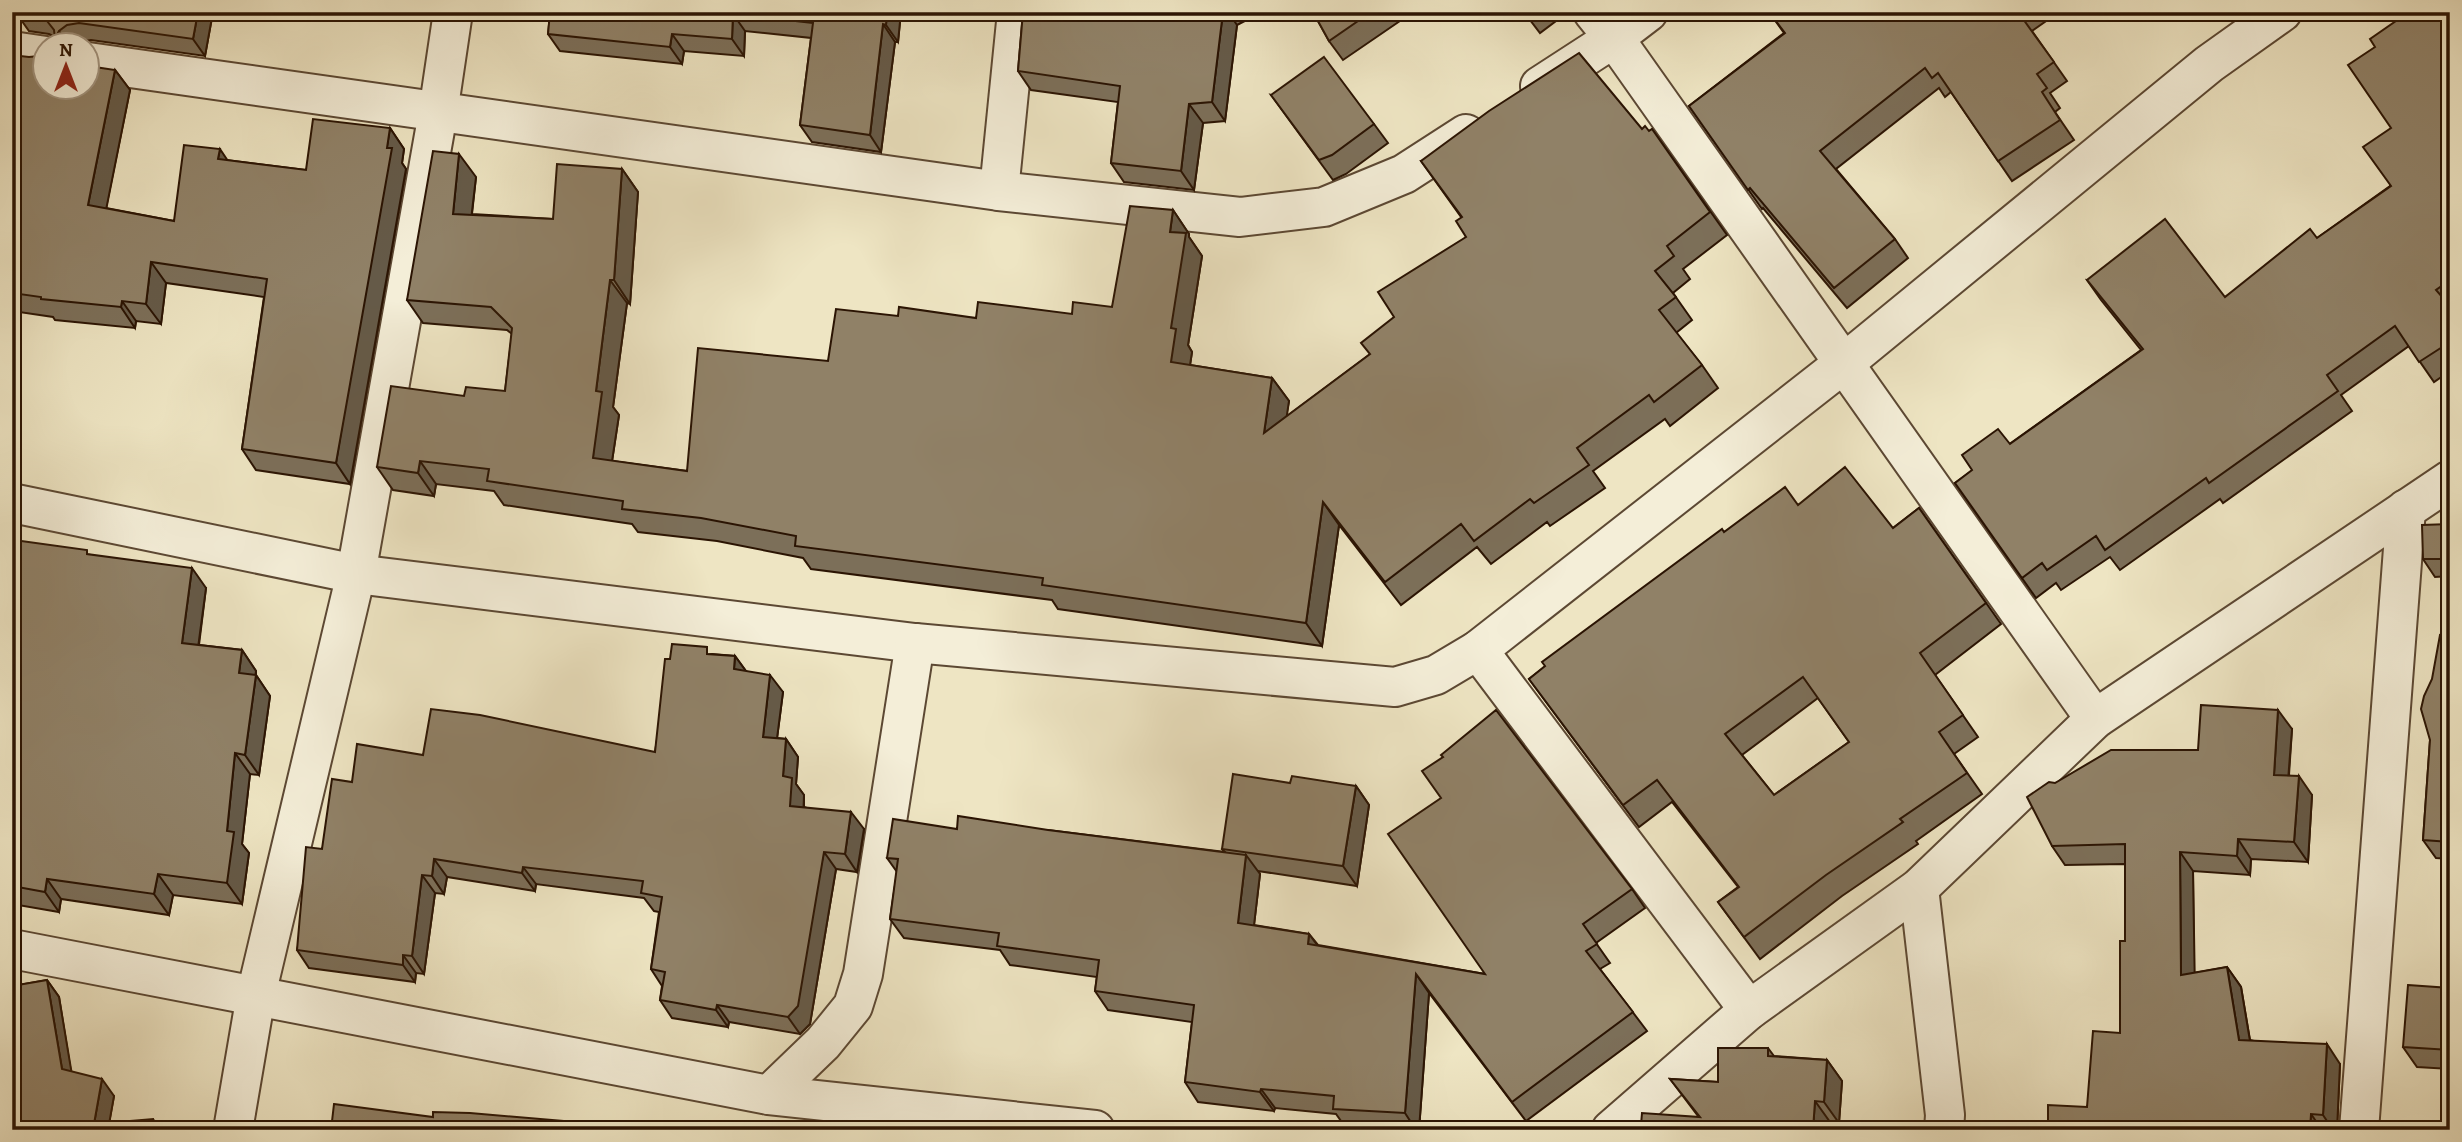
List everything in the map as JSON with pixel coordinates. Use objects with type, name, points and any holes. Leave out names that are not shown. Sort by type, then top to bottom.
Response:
[{"type":"street","points":[[233,1130],[256,995],[356,574],[438,113],[453,12]]},
{"type":"street","points":[[999,191],[1017,12]]},
{"type":"street","points":[[102,64],[999,191],[1240,217],[1324,207],[1404,174],[1503,110],[1603,25],[1648,12]]},
{"type":"street","points":[[12,503],[356,574],[915,643],[1395,687],[1436,675],[1478,650],[1843,364],[2209,64],[2282,12]]},
{"type":"street","points":[[1603,25],[2095,719]]},
{"type":"street","points":[[12,51],[32,54]]},
{"type":"street","points":[[1611,1130],[1749,1010],[1919,888],[2095,719],[2450,480]]},
{"type":"street","points":[[2359,1130],[2406,509]]},
{"type":"street","points":[[769,1095],[823,1043],[853,1006],[863,974],[915,643]]},
{"type":"street","points":[[1478,650],[1749,1010]]},
{"type":"street","points":[[1919,888],[1945,1115],[1944,1130]]},
{"type":"street","points":[[12,949],[769,1095],[1095,1130]]},
{"type":"building","points":[[198,12],[193,39],[79,23],[67,25],[54,32],[47,21],[17,14]]},
{"type":"building","points":[[550,12],[887,12],[886,25],[883,24],[870,135],[800,125],[813,23],[733,14],[732,39],[672,34],[670,47],[548,34]]},
{"type":"building","points":[[1023,12],[1223,12],[1212,102],[1189,104],[1181,171],[1111,163],[1120,86],[1018,71]]},
{"type":"building","points":[[1313,12],[1371,12],[1329,41]]},
{"type":"building","points":[[1769,12],[2018,12],[2054,62],[2037,74],[2047,88],[2042,92],[2060,120],[1998,161],[1938,73],[1932,78],[1925,68],[1820,151],[1895,239],[1834,288],[1750,188],[1748,190],[1689,106],[1785,33]]},
{"type":"building","points":[[2409,12],[2414,20],[2425,12],[2450,12],[2450,280],[2436,290],[2450,306],[2450,342],[2419,362],[2395,326],[2327,375],[2338,391],[2209,483],[2206,478],[2105,550],[2096,536],[2047,570],[2042,563],[2022,578],[1955,483],[1972,470],[1962,455],[1998,429],[2010,444],[2143,349],[2087,280],[2165,219],[2225,297],[2310,229],[2317,238],[2391,186],[2363,147],[2391,128],[2348,65],[2375,47],[2370,39]]},
{"type":"building","points":[[1579,53],[1642,129],[1645,126],[1649,131],[1652,129],[1710,212],[1667,246],[1674,256],[1655,271],[1676,297],[1659,310],[1702,365],[1654,402],[1649,395],[1577,448],[1589,465],[1534,503],[1530,499],[1474,541],[1461,524],[1385,582],[1323,502],[1306,623],[1042,585],[1043,578],[795,546],[796,536],[701,518],[622,509],[623,501],[487,481],[489,469],[420,461],[418,473],[377,467],[391,386],[464,396],[466,387],[505,391],[512,328],[491,307],[407,300],[433,151],[459,154],[453,214],[553,219],[557,164],[622,169],[614,280],[610,280],[596,391],[602,392],[593,458],[687,471],[698,348],[828,361],[836,309],[898,316],[899,307],[976,318],[978,302],[1072,314],[1073,302],[1112,307],[1130,206],[1173,210],[1170,232],[1186,233],[1171,328],[1176,329],[1171,362],[1272,378],[1264,433],[1370,354],[1361,343],[1394,317],[1378,292],[1466,237],[1456,221],[1462,217],[1421,161],[1489,111]]},
{"type":"building","points":[[12,55],[32,57],[32,102],[102,102],[102,68],[115,70],[88,205],[174,221],[184,145],[220,149],[218,159],[306,170],[313,119],[390,128],[387,148],[392,148],[336,463],[242,449],[267,279],[151,262],[146,304],[122,301],[121,307],[41,299],[12,293]]},
{"type":"building","points":[[1324,57],[1374,124],[1332,155],[1319,160],[1271,95]]},
{"type":"building","points":[[1845,467],[1893,528],[1919,508],[1986,603],[1920,653],[1963,715],[1939,732],[1967,773],[1900,819],[1903,822],[1826,875],[1744,937],[1718,902],[1739,887],[1657,780],[1623,805],[1529,679],[1545,666],[1542,662],[1722,529],[1724,532],[1785,487],[1798,505]],"holes":[[[1803,677],[1849,742],[1774,795],[1725,734]]]},
{"type":"building","points":[[2450,524],[2450,559],[2423,559],[2422,525]]},
{"type":"building","points":[[14,540],[87,550],[87,554],[192,568],[182,643],[242,650],[239,673],[256,675],[245,755],[235,753],[227,831],[234,832],[227,883],[158,874],[154,894],[47,879],[45,892],[12,886]]},
{"type":"building","points":[[2440,635],[2450,637],[2450,842],[2423,840],[2430,740],[2421,709],[2432,679]]},
{"type":"building","points":[[672,644],[707,647],[707,654],[735,656],[734,669],[770,675],[763,737],[786,739],[783,776],[792,778],[790,806],[851,812],[845,854],[824,852],[798,1006],[788,1017],[717,1005],[716,1010],[660,1000],[665,972],[651,969],[662,897],[641,893],[643,881],[523,867],[522,873],[434,859],[432,876],[422,875],[412,956],[403,955],[403,965],[297,950],[306,847],[322,849],[332,779],[352,782],[357,744],[423,755],[431,709],[480,715],[655,752],[665,659],[670,659]]},
{"type":"building","points":[[2201,705],[2278,710],[2274,775],[2299,776],[2294,842],[2238,839],[2237,856],[2180,852],[2181,975],[2227,967],[2239,1040],[2327,1044],[2323,1115],[2311,1114],[2310,1130],[2048,1130],[2048,1105],[2087,1107],[2093,1031],[2120,1033],[2120,941],[2125,941],[2125,844],[2052,846],[2027,797],[2049,782],[2055,783],[2111,750],[2198,750]]},
{"type":"building","points":[[1496,710],[1632,889],[1583,924],[1597,944],[1586,951],[1633,1012],[1512,1102],[1416,974],[1405,1113],[1333,1109],[1334,1096],[1261,1089],[1260,1092],[1185,1082],[1194,1005],[1095,991],[1099,960],[997,946],[999,933],[890,919],[898,859],[887,858],[893,819],[957,829],[958,816],[1246,855],[1238,923],[1309,934],[1308,944],[1485,974],[1388,834],[1441,798],[1422,771],[1443,757],[1441,755]]},
{"type":"building","points":[[1233,774],[1290,783],[1292,776],[1356,786],[1343,866],[1222,849]]},
{"type":"building","points":[[47,980],[62,1069],[102,1079],[94,1124],[153,1119],[154,1130],[31,1130],[12,1125],[12,986]]},
{"type":"building","points":[[2408,985],[2450,988],[2450,1050],[2403,1047]]},
{"type":"building","points":[[1718,1048],[1768,1048],[1768,1056],[1827,1060],[1824,1102],[1815,1101],[1813,1130],[1632,1130],[1641,1125],[1642,1113],[1700,1117],[1670,1079],[1718,1082]]},
{"type":"building","points":[[334,1104],[433,1117],[433,1112],[470,1113],[670,1130],[331,1130]]}]
